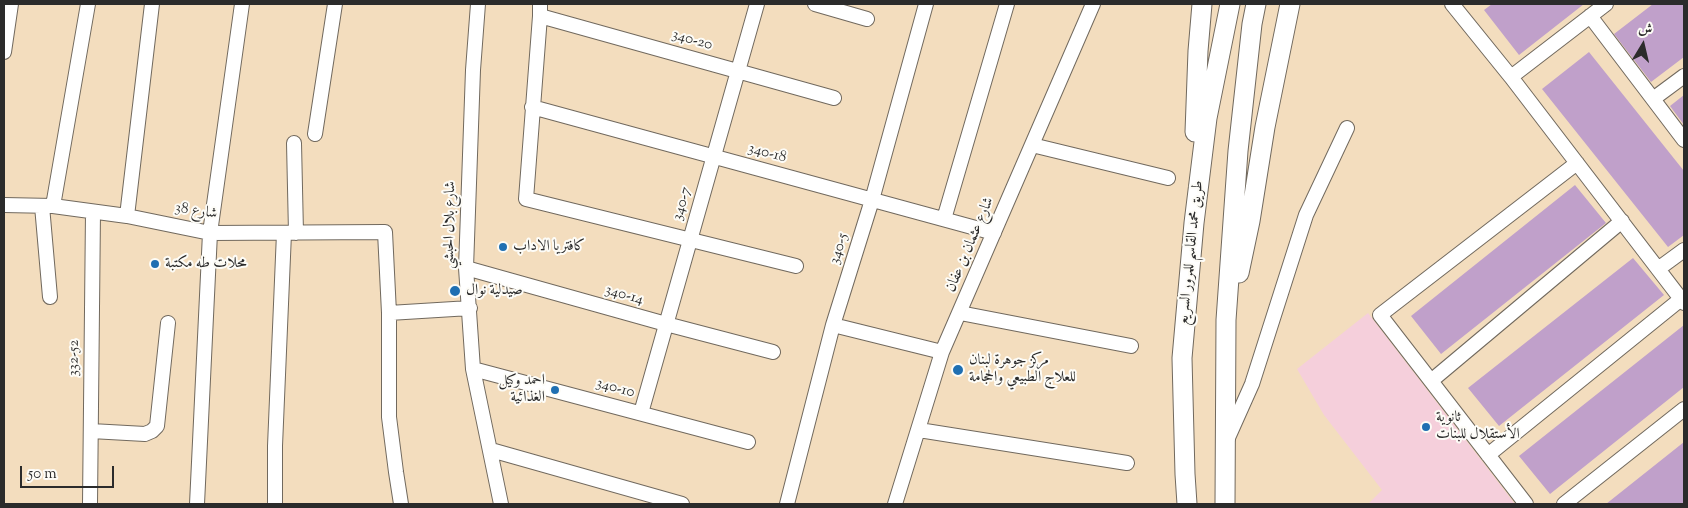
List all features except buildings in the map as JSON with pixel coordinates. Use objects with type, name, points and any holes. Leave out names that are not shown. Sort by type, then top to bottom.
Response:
[{"type":"highway","points":[[1194,223],[1198,51],[1202,4]]},
{"type":"highway","name":"طريق محمد القاسم للمرور السريع","points":[[1187,504],[1182,358],[1194,223],[1207,118],[1230,4]]},
{"type":"highway","points":[[1225,504],[1226,320],[1238,151],[1252,24],[1256,4]]},
{"type":"highway","points":[[1226,320],[1243,254],[1265,127],[1290,4]]},
{"type":"street","points":[[4,52],[11,4]]},
{"type":"street","points":[[50,297],[48,206],[88,4]]},
{"type":"street","points":[[127,216],[152,4]]},
{"type":"street","points":[[197,504],[210,233],[242,4]]},
{"type":"street","points":[[315,134],[335,4]]},
{"type":"street","name":"شارع بلال الحبشي","points":[[478,4],[470,130],[466,268],[473,368],[501,504]]},
{"type":"street","name":"340-7","points":[[642,413],[757,4]]},
{"type":"street","points":[[815,4],[867,19]]},
{"type":"street","name":"340-5","points":[[787,504],[833,325],[872,200],[926,4]]},
{"type":"street","points":[[944,219],[1007,4]]},
{"type":"street","name":"شارع عثمان بن عفان","points":[[894,504],[919,430],[942,352],[1093,4]]},
{"type":"street","points":[[1452,4],[1511,77],[1682,301],[1488,454]]},
{"type":"street","points":[[1511,77],[1606,4]]},
{"type":"street","points":[[540,10],[526,199],[796,266]]},
{"type":"street","name":"340-20","points":[[540,10],[738,71],[834,98]]},
{"type":"street","points":[[1590,16],[1684,140]]},
{"type":"street","points":[[1653,99],[1684,76]]},
{"type":"street","name":"340-18","points":[[532,107],[994,233]]},
{"type":"street","points":[[1225,446],[1252,384],[1306,215],[1347,128]]},
{"type":"street","points":[[275,504],[275,446],[290,232],[294,143]]},
{"type":"street","points":[[1032,145],[1168,178]]},
{"type":"street","points":[[1526,504],[1380,315],[1577,163]]},
{"type":"street","name":"شارع 38","points":[[4,205],[48,206],[127,216],[210,233],[385,232],[389,313]]},
{"type":"street","name":"332-52","points":[[90,504],[93,212]]},
{"type":"street","points":[[1431,381],[1622,221]]},
{"type":"street","points":[[1658,270],[1684,250]]},
{"type":"street","name":"340-14","points":[[466,268],[773,352]]},
{"type":"street","points":[[401,504],[389,417],[389,313],[470,308]]},
{"type":"street","points":[[960,313],[1131,346]]},
{"type":"street","points":[[91,431],[145,434],[157,426],[168,323]]},
{"type":"street","points":[[833,325],[942,352]]},
{"type":"street","name":"340-10","points":[[473,368],[748,442]]},
{"type":"street","points":[[1564,504],[1684,409]]},
{"type":"street","points":[[919,430],[1127,464]]},
{"type":"street","points":[[491,450],[682,504]]},
{"type":"shaded area","points":[[1368,313],[1515,504],[1368,504],[1382,490],[1324,415],[1297,369]]},
{"type":"place","name":"كافتريا الاداب","points":[[503,247]]},
{"type":"place","name":"محلات طه مكتبة","points":[[155,264]]},
{"type":"place","name":"صيدلية نوال","points":[[455,291]]},
{"type":"place","name":"مركز جوهرة لبنان للعلاج الطبيعي والحجامة","points":[[958,370]]},
{"type":"place","name":"احمد وكيل الغذائية","points":[[555,390]]},
{"type":"place","name":"ثانوية الأستقلال للبنات","points":[[1426,427]]}]
